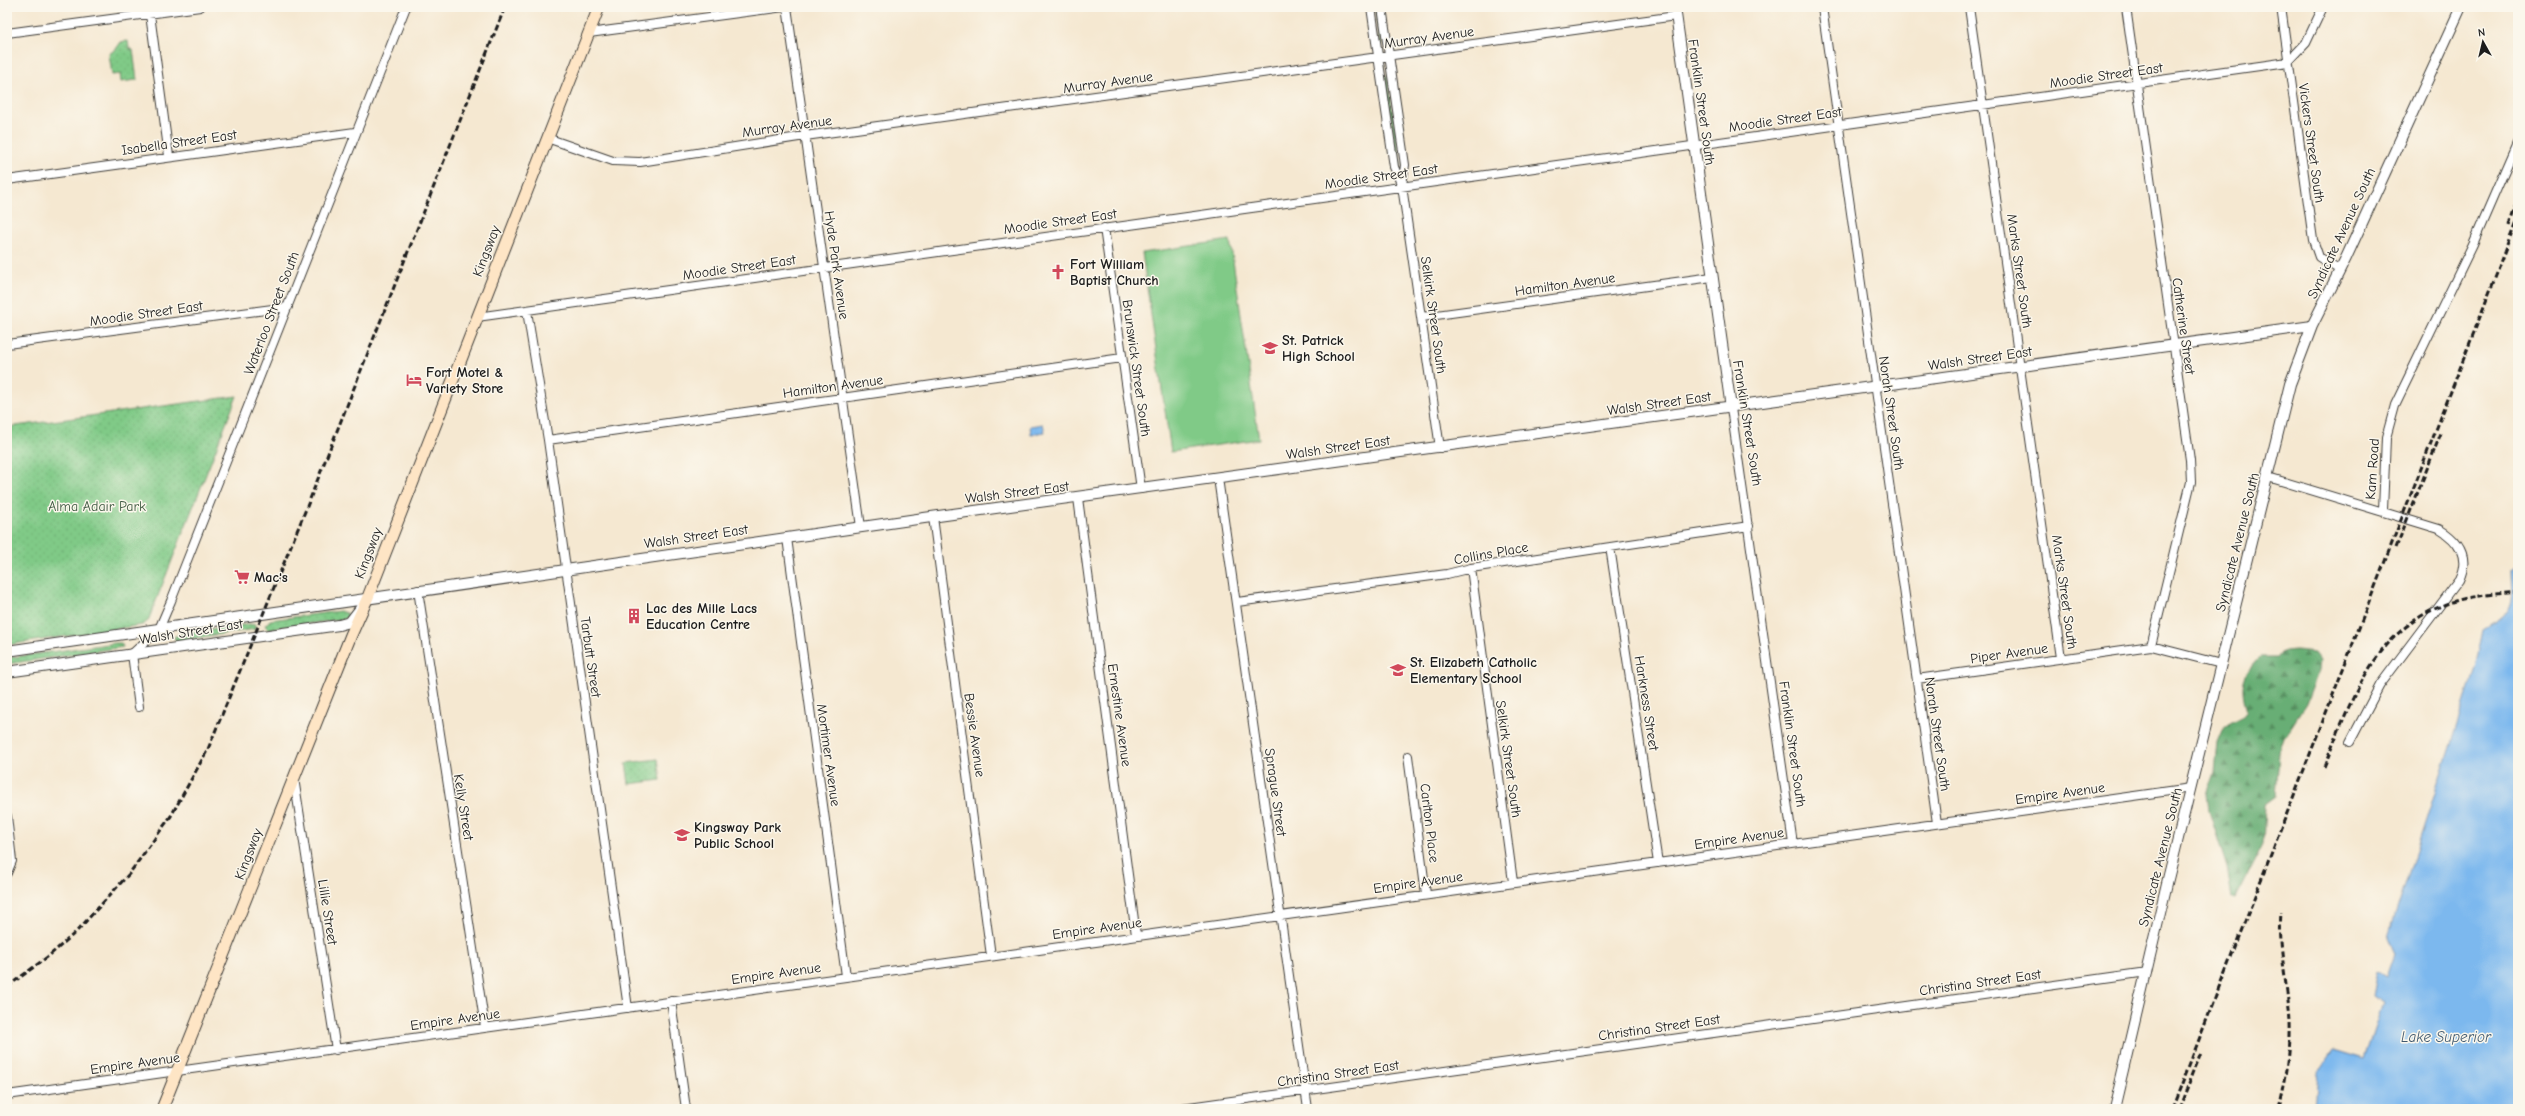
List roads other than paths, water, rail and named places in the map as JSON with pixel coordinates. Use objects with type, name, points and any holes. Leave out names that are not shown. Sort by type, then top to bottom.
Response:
[{"type":"main road","name":"Kingsway","points":[[162,1109],[180,1069],[294,777],[368,597],[599,7]]},
{"type":"street","points":[[7,33],[149,11],[200,7]]},
{"type":"street","name":"Waterloo Street South","points":[[159,629],[288,307],[355,132],[406,7]]},
{"type":"street","points":[[589,33],[785,7]]},
{"type":"street","name":"Hyde Park Avenue","points":[[785,7],[861,527]]},
{"type":"street","name":"Selkirk Street South","points":[[1371,7],[1394,167],[1402,186],[1440,448]]},
{"type":"street","name":"Selkirk Street South","points":[[1382,7],[1405,165],[1402,186]]},
{"type":"street","name":"Norah Street South","points":[[1822,7],[1840,124],[1875,387],[1918,679],[1937,823]]},
{"type":"street","name":"Marks Street South","points":[[1969,7],[2021,366],[2061,658]]},
{"type":"street","name":"Catherine Street","points":[[2126,7],[2190,460],[2191,482],[2151,646]]},
{"type":"street","name":"Vickers Street South","points":[[2281,7],[2313,240],[2319,257],[2340,270]]},
{"type":"street","points":[[2288,62],[2306,43],[2323,7]]},
{"type":"street","name":"Syndicate Avenue South","points":[[2114,1109],[2290,384],[2312,326],[2340,270],[2461,7]]},
{"type":"street","points":[[149,11],[169,156]]},
{"type":"street","name":"Murray Avenue","points":[[547,138],[613,161],[626,162],[805,136],[1378,58],[1675,11]]},
{"type":"street","name":"Franklin Street South","points":[[1675,11],[1793,844]]},
{"type":"street","name":"Moodie Street East","points":[[477,317],[2288,62]]},
{"type":"street","name":"Isabella Street East","points":[[7,180],[169,156],[355,132]]},
{"type":"street","name":"Kam Road","points":[[2350,742],[2380,685],[2446,598],[2465,568],[2464,557],[2450,536],[2439,529],[2383,510],[2386,438],[2395,406],[2470,251],[2518,140]]},
{"type":"street","name":"Brunswick Street South","points":[[1104,228],[1141,489]]},
{"type":"street","name":"Hamilton Avenue","points":[[1422,317],[1712,277]]},
{"type":"street","name":"Moodie Street East","points":[[7,344],[288,307]]},
{"type":"street","name":"Tarbutt Street","points":[[527,311],[548,440],[628,1008]]},
{"type":"street","name":"Walsh Street East","points":[[7,651],[368,597],[861,527],[1731,408],[2312,326]]},
{"type":"street","name":"Hamilton Avenue","points":[[548,440],[1122,358]]},
{"type":"street","points":[[2268,477],[2383,510]]},
{"type":"street","name":"Sprague Street","points":[[1218,478],[1237,602],[1308,1109]]},
{"type":"street","name":"Ernestine Avenue","points":[[1078,498],[1136,935]]},
{"type":"street","name":"Bessie Avenue","points":[[933,517],[991,956]]},
{"type":"street","name":"Collins Place","points":[[1237,602],[1447,574],[1471,568],[1749,526]]},
{"type":"street","name":"Mortimer Avenue","points":[[787,538],[846,976]]},
{"type":"street","name":"Harkness Street","points":[[1610,547],[1658,863]]},
{"type":"street","name":"Selkirk Street South","points":[[1471,568],[1512,882]]},
{"type":"street","name":"Kelly Street","points":[[418,590],[485,1027]]},
{"type":"street","name":"Walsh Street East","points":[[7,672],[339,625],[350,622],[368,597]]},
{"type":"street","points":[[139,707],[132,654],[159,629]]},
{"type":"street","name":"Piper Avenue","points":[[1918,679],[2151,646],[2221,664]]},
{"type":"street","name":"Carlton Place","points":[[1408,756],[1426,894]]},
{"type":"street","name":"Lillie Street","points":[[294,777],[336,1050]]},
{"type":"street","name":"Empire Avenue","points":[[7,1095],[180,1069],[336,1050],[485,1027],[1426,894],[2191,788]]},
{"type":"street","points":[[7,816],[12,861],[7,873]]},
{"type":"street","name":"Christina Street East","points":[[1175,1109],[2147,972]]},
{"type":"street","points":[[671,1001],[686,1109]]},
{"type":"water","points":[[1043,424],[1045,432],[1031,434],[1030,426]]},
{"type":"water","name":"Lake Superior","points":[[2518,566],[2518,1109],[2315,1109],[2318,1073],[2334,1050],[2364,1059],[2383,1003],[2372,996],[2377,971],[2387,977],[2395,954],[2388,937],[2475,669],[2483,629],[2501,617],[2509,606],[2512,592],[2511,571]]},
{"type":"railway","points":[[7,987],[50,955],[77,931],[129,874],[171,816],[208,749],[306,509],[505,7]]},
{"type":"railway","points":[[2510,225],[2518,201]]},
{"type":"railway","points":[[2172,1109],[2518,219]]},
{"type":"railway","points":[[2396,548],[2441,433]]},
{"type":"railway","points":[[2324,767],[2345,715],[2370,668],[2386,646],[2405,628],[2428,612],[2455,601],[2478,596],[2518,592]]},
{"type":"railway","points":[[2279,1109],[2288,1066],[2290,1043],[2289,1007],[2280,926],[2281,912]]},
{"type":"railway","points":[[2179,1109],[2201,1052]]},
{"type":"place","name":"Fort William Baptist Church","points":[[1058,272]]},
{"type":"place","name":"St. Patrick High School","points":[[1270,348]]},
{"type":"place","name":"Fort Motel & Variety Store","points":[[414,380]]},
{"type":"place","name":"Mac's","points":[[242,577]]},
{"type":"place","name":"Lac des Mille Lacs Education Centre","points":[[634,616]]},
{"type":"place","name":"St. Elizabeth Catholic Elementary School","points":[[1398,670]]},
{"type":"place","name":"Kingsway Park Public School","points":[[682,835]]},
{"type":"park label","name":"Alma Adair Park","points":[[97,506]]}]
